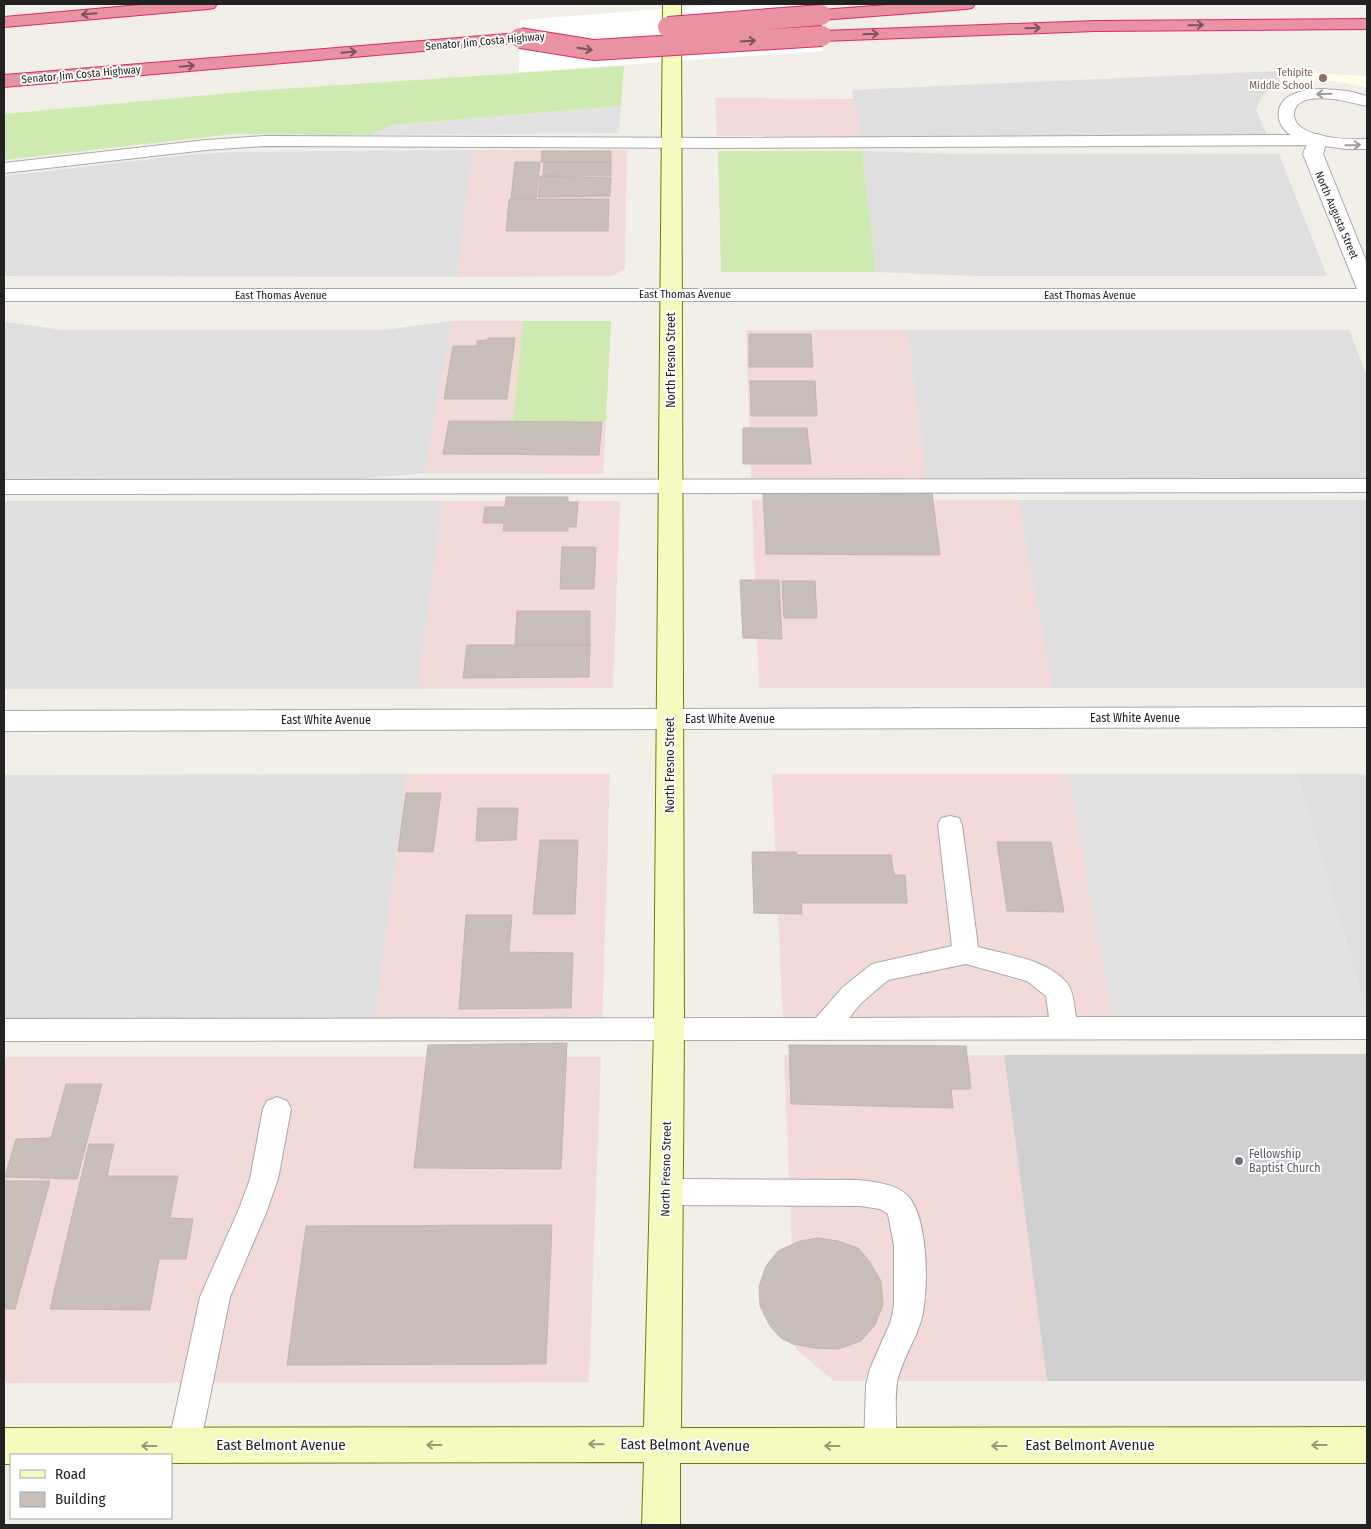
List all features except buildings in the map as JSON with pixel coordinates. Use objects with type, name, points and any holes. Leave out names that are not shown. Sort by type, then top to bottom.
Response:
[{"type":"highway","points":[[4,22],[208,4]]},
{"type":"highway","points":[[656,28],[966,4]]},
{"type":"highway","points":[[1235,24],[1367,30]]},
{"type":"highway","points":[[520,38],[594,50],[822,36],[1095,26],[1367,24]]},
{"type":"highway","name":"Senator Jim Costa Highway","points":[[4,81],[598,32]]},
{"type":"main road","name":"North Fresno Street","points":[[661,1525],[669,1029],[672,4]]},
{"type":"main road","name":"East Belmont Avenue","points":[[4,1446],[1367,1445]]},
{"type":"street","name":"North Augusta Street","points":[[1317,140],[1313,154],[1317,166],[1367,288]]},
{"type":"street","name":"East Thomas Avenue","points":[[4,295],[1367,295]]},
{"type":"street","name":"East White Avenue","points":[[4,721],[1367,717]]},
{"type":"lane","points":[[1317,140],[1302,134],[1286,118],[1286,110],[1291,102],[1302,97],[1332,93],[1349,95],[1367,101]]},
{"type":"lane","points":[[4,168],[206,145],[264,141],[1317,140],[1344,145],[1367,144]]},
{"type":"lane","points":[[4,487],[1367,486]]},
{"type":"lane","points":[[950,825],[966,954]]},
{"type":"lane","points":[[823,1029],[852,995],[881,971],[966,954],[1035,974],[1058,991],[1064,1028]]},
{"type":"lane","points":[[4,1030],[1367,1028]]},
{"type":"lane","points":[[184,1446],[215,1297],[252,1212],[264,1179],[277,1109]]},
{"type":"lane","points":[[665,1192],[860,1193],[884,1196],[901,1209],[910,1250],[908,1312],[898,1343],[882,1378],[880,1391],[880,1446]]},
{"type":"shaded area","points":[[1276,71],[1282,85],[1268,91],[1260,99],[1256,110],[1268,137],[861,137],[852,90]]},
{"type":"shaded area","name":"Tehipite Middle School","points":[[1276,71],[1367,76],[1367,88],[1323,80],[1282,85]]},
{"type":"shaded area","points":[[715,98],[855,99],[861,137],[717,136]]},
{"type":"shaded area","points":[[621,106],[619,133],[372,135],[392,125]]},
{"type":"shaded area","points":[[473,150],[457,277],[4,276],[4,176],[186,155],[233,152]]},
{"type":"shaded area","points":[[473,150],[627,150],[625,269],[612,276],[457,277]]},
{"type":"shaded area","points":[[862,151],[955,154],[1279,154],[1327,276],[977,276],[876,272]]},
{"type":"shaded area","points":[[452,321],[425,473],[314,483],[50,483],[4,479],[4,327],[6,322],[63,330],[384,330]]},
{"type":"shaded area","points":[[452,321],[523,321],[513,421],[606,421],[603,474],[425,473]]},
{"type":"shaded area","points":[[746,330],[907,330],[927,483],[751,483]]},
{"type":"shaded area","points":[[907,330],[1349,330],[1367,376],[1367,483],[927,483]]},
{"type":"shaded area","points":[[752,500],[1018,500],[1052,688],[759,688]]},
{"type":"shaded area","points":[[1018,500],[1367,500],[1367,688],[1052,688]]},
{"type":"shaded area","points":[[4,501],[443,501],[418,689],[4,689]]},
{"type":"shaded area","points":[[443,501],[620,501],[613,688],[418,689]]},
{"type":"shaded area","points":[[407,774],[374,1027],[4,1026],[4,775]]},
{"type":"shaded area","points":[[407,774],[610,774],[602,1026],[374,1027]]},
{"type":"shaded area","points":[[772,774],[1068,774],[1114,1025],[783,1026]]},
{"type":"shaded area","points":[[1068,774],[1297,774],[1367,1015],[1367,1025],[1114,1025]]},
{"type":"shaded area","points":[[1297,774],[1367,774],[1367,1015]]},
{"type":"shaded area","points":[[1367,1054],[1367,1381],[1047,1381],[1004,1055]]},
{"type":"shaded area","points":[[784,1055],[1004,1055],[1047,1381],[834,1381],[796,1349]]},
{"type":"shaded area","points":[[4,1057],[601,1057],[589,1382],[4,1383]]},
{"type":"green space","points":[[624,66],[621,106],[392,125],[372,135],[234,134],[4,160],[4,114],[252,91]]},
{"type":"green space","points":[[718,151],[862,151],[876,272],[721,272]]},
{"type":"green space","points":[[523,321],[611,321],[606,421],[513,421]]},
{"type":"pier","points":[[725,4],[820,4],[823,51],[519,72],[520,20]]},
{"type":"place","name":"Tehipite Middle School","points":[[1323,78]]},
{"type":"place","name":"Fellowship Baptist Church","points":[[1239,1161]]}]
